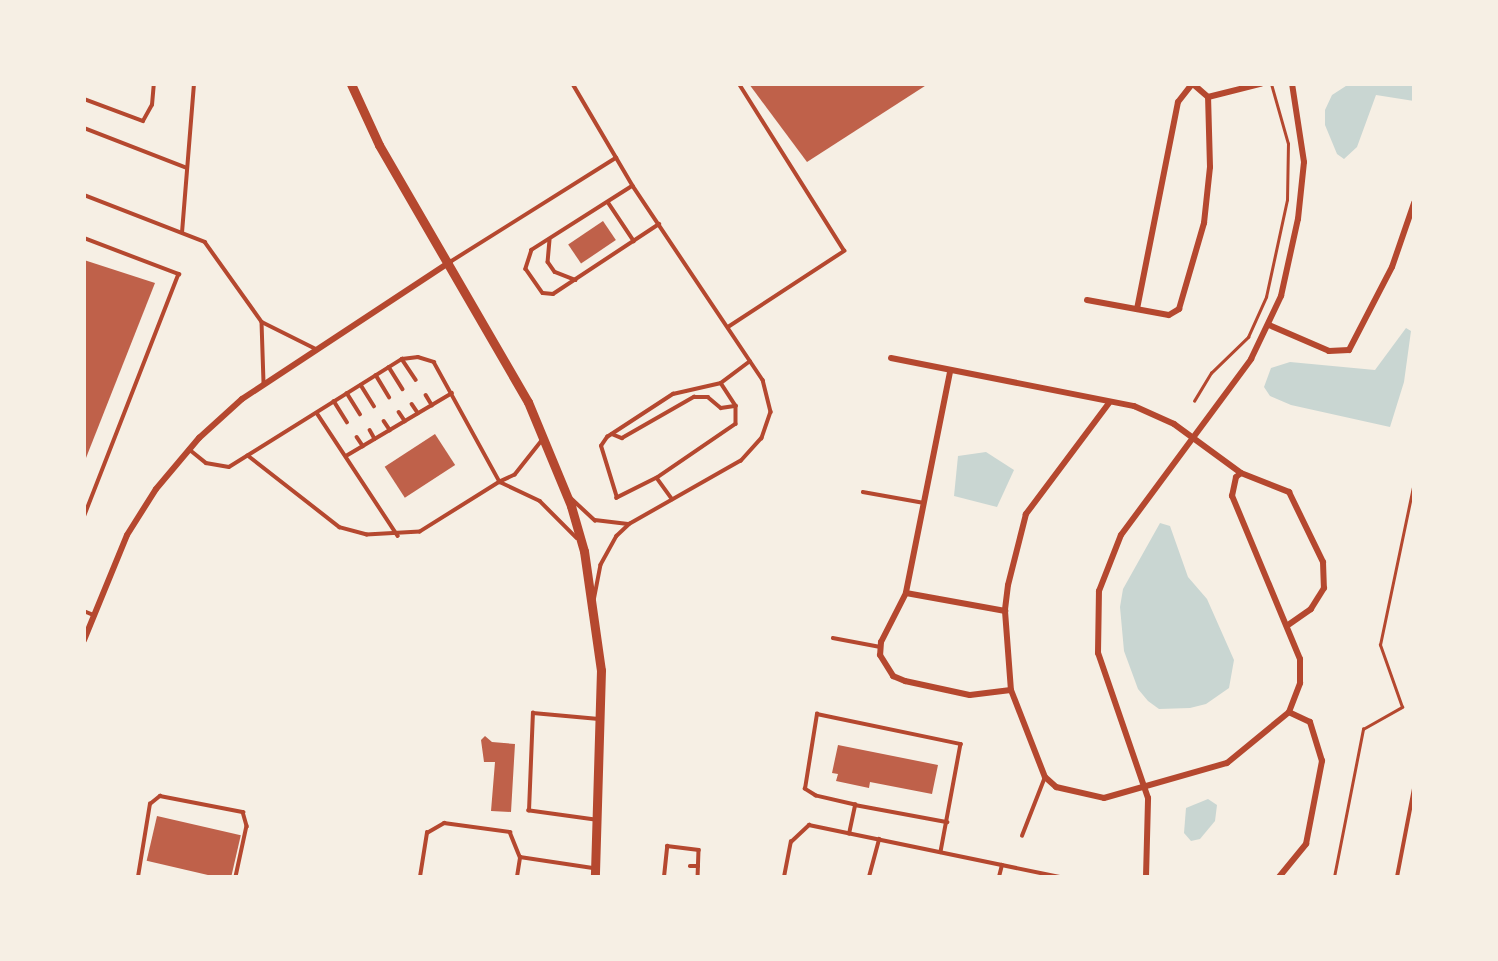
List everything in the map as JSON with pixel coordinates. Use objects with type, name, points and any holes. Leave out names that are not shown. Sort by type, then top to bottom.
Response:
[{"type":"main road","points":[[351,84],[379,145],[450,262],[528,402],[564,490],[581,544],[601,670],[596,872]]},
{"type":"street","points":[[1087,300],[1137,309],[1175,313],[1189,278],[1204,223],[1210,167],[1208,97],[1192,84],[1178,102],[1137,309]]},
{"type":"street","points":[[1208,97],[1260,84]]},
{"type":"street","points":[[1146,877],[1150,853],[1144,788],[1104,679],[1097,606],[1101,581],[1121,535],[1191,436],[1251,359],[1281,296],[1298,219],[1304,162],[1292,84]]},
{"type":"street","points":[[1269,326],[1329,351],[1349,350],[1392,267],[1414,203]]},
{"type":"street","points":[[84,640],[127,535],[156,489],[189,449],[264,384],[450,262]]},
{"type":"street","points":[[891,358],[1158,414],[1241,473],[1289,492],[1323,562],[1322,595],[1311,609],[1288,625]]},
{"type":"street","points":[[950,372],[906,593],[880,647],[884,667],[905,681],[970,695],[1011,690]]},
{"type":"street","points":[[1109,402],[1026,514],[1005,611],[1011,690],[1045,777],[1078,795],[1104,798],[1227,763],[1289,712],[1300,683],[1300,659],[1232,496],[1241,473]]},
{"type":"street","points":[[906,593],[1005,611]]},
{"type":"street","points":[[1279,877],[1306,844],[1322,761],[1310,722],[1289,712]]},
{"type":"lane","points":[[84,99],[143,121],[152,105],[154,84]]},
{"type":"lane","points":[[182,233],[194,84]]},
{"type":"lane","points":[[573,84],[616,158],[750,361],[771,399],[769,423],[762,438],[741,461],[630,524],[605,556],[593,610]]},
{"type":"lane","points":[[727,327],[844,251],[739,84]]},
{"type":"lane","points":[[84,128],[187,168]]},
{"type":"lane","points":[[450,262],[616,158]]},
{"type":"lane","points":[[634,186],[532,250],[526,269],[543,293],[561,291],[660,224]]},
{"type":"lane","points":[[84,195],[205,243],[262,322],[317,349]]},
{"type":"lane","points":[[608,201],[634,241]]},
{"type":"lane","points":[[551,238],[548,262],[555,272],[576,280]]},
{"type":"lane","points":[[84,239],[179,275],[84,518]]},
{"type":"lane","points":[[262,322],[264,384]]},
{"type":"lane","points":[[189,449],[218,467],[248,456],[402,359],[418,357],[434,362],[500,482],[540,501],[581,544]]},
{"type":"lane","points":[[402,359],[416,380]]},
{"type":"lane","points":[[721,383],[736,406],[736,424],[657,478],[617,498],[601,446],[612,434],[673,394],[721,383],[750,361]]},
{"type":"lane","points":[[389,367],[402,388]]},
{"type":"lane","points":[[376,375],[389,397]]},
{"type":"lane","points":[[361,385],[374,406]]},
{"type":"lane","points":[[348,393],[360,414]]},
{"type":"lane","points":[[346,457],[452,393]]},
{"type":"lane","points":[[426,396],[432,405]]},
{"type":"lane","points":[[612,434],[622,438],[694,397],[708,397],[721,408],[736,406]]},
{"type":"lane","points":[[334,401],[347,422]]},
{"type":"lane","points":[[412,404],[418,413]]},
{"type":"lane","points":[[399,412],[405,421]]},
{"type":"lane","points":[[317,413],[398,536]]},
{"type":"lane","points":[[384,421],[390,430]]},
{"type":"lane","points":[[370,430],[375,439]]},
{"type":"lane","points":[[357,437],[363,446]]},
{"type":"lane","points":[[248,456],[340,528],[398,536],[421,533],[515,475],[543,440]]},
{"type":"lane","points":[[657,478],[673,500]]},
{"type":"lane","points":[[564,490],[595,520],[630,524]]},
{"type":"lane","points":[[863,492],[924,503]]},
{"type":"lane","points":[[84,611],[94,615]]},
{"type":"lane","points":[[833,638],[880,647]]},
{"type":"lane","points":[[599,820],[530,811],[533,713],[601,719]]},
{"type":"lane","points":[[941,852],[947,822],[961,744],[817,714],[805,789],[816,796],[947,822]]},
{"type":"lane","points":[[1022,836],[1045,777]]},
{"type":"lane","points":[[1397,877],[1414,789]]},
{"type":"lane","points":[[138,877],[150,804],[160,796],[243,812],[247,826],[236,877]]},
{"type":"lane","points":[[849,834],[855,805]]},
{"type":"lane","points":[[420,877],[427,833],[444,823],[510,832],[520,857],[517,877]]},
{"type":"lane","points":[[784,877],[791,842],[800,829],[809,825],[1061,877]]},
{"type":"lane","points":[[869,877],[878,839]]},
{"type":"lane","points":[[664,877],[667,846],[699,850],[698,877]]},
{"type":"lane","points":[[520,857],[596,872]]},
{"type":"lane","points":[[666,863],[674,864]]},
{"type":"lane","points":[[999,877],[1002,865]]},
{"type":"lane","points":[[690,866],[698,866]]},
{"type":"path","points":[[1194,401],[1211,373],[1248,337],[1266,297],[1287,200],[1288,144],[1271,84]]},
{"type":"path","points":[[1334,877],[1363,729],[1402,708],[1380,645],[1414,482]]},
{"type":"shaded area","points":[[1349,84],[1414,84],[1414,101],[1376,95],[1357,147],[1344,159],[1337,154],[1325,125],[1325,110],[1332,95]]},
{"type":"shaded area","points":[[1406,328],[1411,331],[1404,382],[1390,427],[1291,405],[1270,396],[1264,387],[1271,368],[1290,362],[1375,370]]},
{"type":"shaded area","points":[[986,452],[1014,470],[997,507],[954,496],[958,456]]},
{"type":"shaded area","points":[[1160,523],[1170,526],[1188,577],[1207,599],[1234,660],[1229,688],[1206,704],[1190,708],[1159,709],[1148,701],[1138,689],[1124,651],[1120,607],[1123,589]]},
{"type":"shaded area","points":[[1208,799],[1217,805],[1215,821],[1200,839],[1191,841],[1184,833],[1186,808]]},
{"type":"building","points":[[749,84],[928,84],[807,162]]},
{"type":"building","points":[[603,221],[616,240],[581,264],[568,244]]},
{"type":"building","points":[[84,260],[155,283],[84,463]]},
{"type":"building","points":[[435,434],[455,465],[405,498],[385,467]]},
{"type":"building","points":[[485,736],[492,742],[515,744],[511,812],[491,811],[495,762],[484,762],[481,740]]},
{"type":"building","points":[[838,745],[938,765],[932,794],[870,782],[869,788],[836,781],[838,774],[832,773]]},
{"type":"building","points":[[157,816],[241,835],[231,877],[217,877],[147,861]]}]
